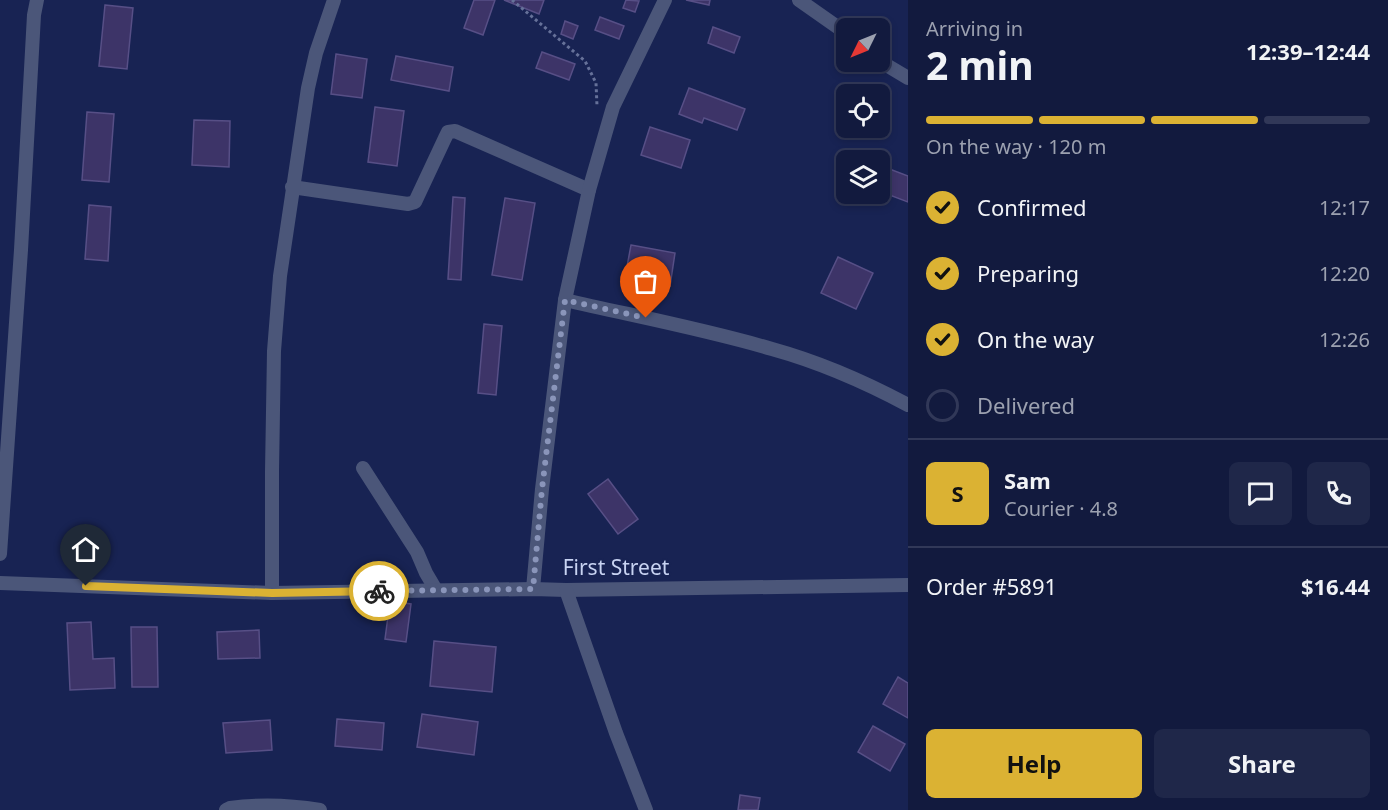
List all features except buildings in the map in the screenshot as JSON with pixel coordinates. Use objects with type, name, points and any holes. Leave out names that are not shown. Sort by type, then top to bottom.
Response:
[{"type":"street","points":[[0,554],[21,250],[34,15],[37,0]]},
{"type":"street","points":[[272,593],[274,351],[280,276],[308,88],[316,53],[334,0]]},
{"type":"street","points":[[533,589],[542,489],[565,300],[589,190],[613,107],[665,0]]},
{"type":"street","points":[[799,0],[836,26]]},
{"type":"street","points":[[890,67],[908,78]]},
{"type":"street","points":[[292,187],[408,204],[415,202],[448,132],[455,131],[589,190]]},
{"type":"street","points":[[565,300],[679,325],[772,349],[810,361],[908,405]]},
{"type":"street","points":[[363,468],[417,552],[436,590]]},
{"type":"street","name":"First Street","points":[[0,583],[272,593],[908,585]]},
{"type":"street","points":[[566,590],[616,734],[646,810]]},
{"type":"street","points":[[226,810],[256,804],[300,806],[320,810]]},
{"type":"path","points":[[512,0],[585,61],[596,83],[597,108]]},
{"type":"way so far","points":[[379,591],[533,589],[542,489],[565,300],[646,318]]},
{"type":"route","points":[[86,586],[272,593],[379,591]]}]
